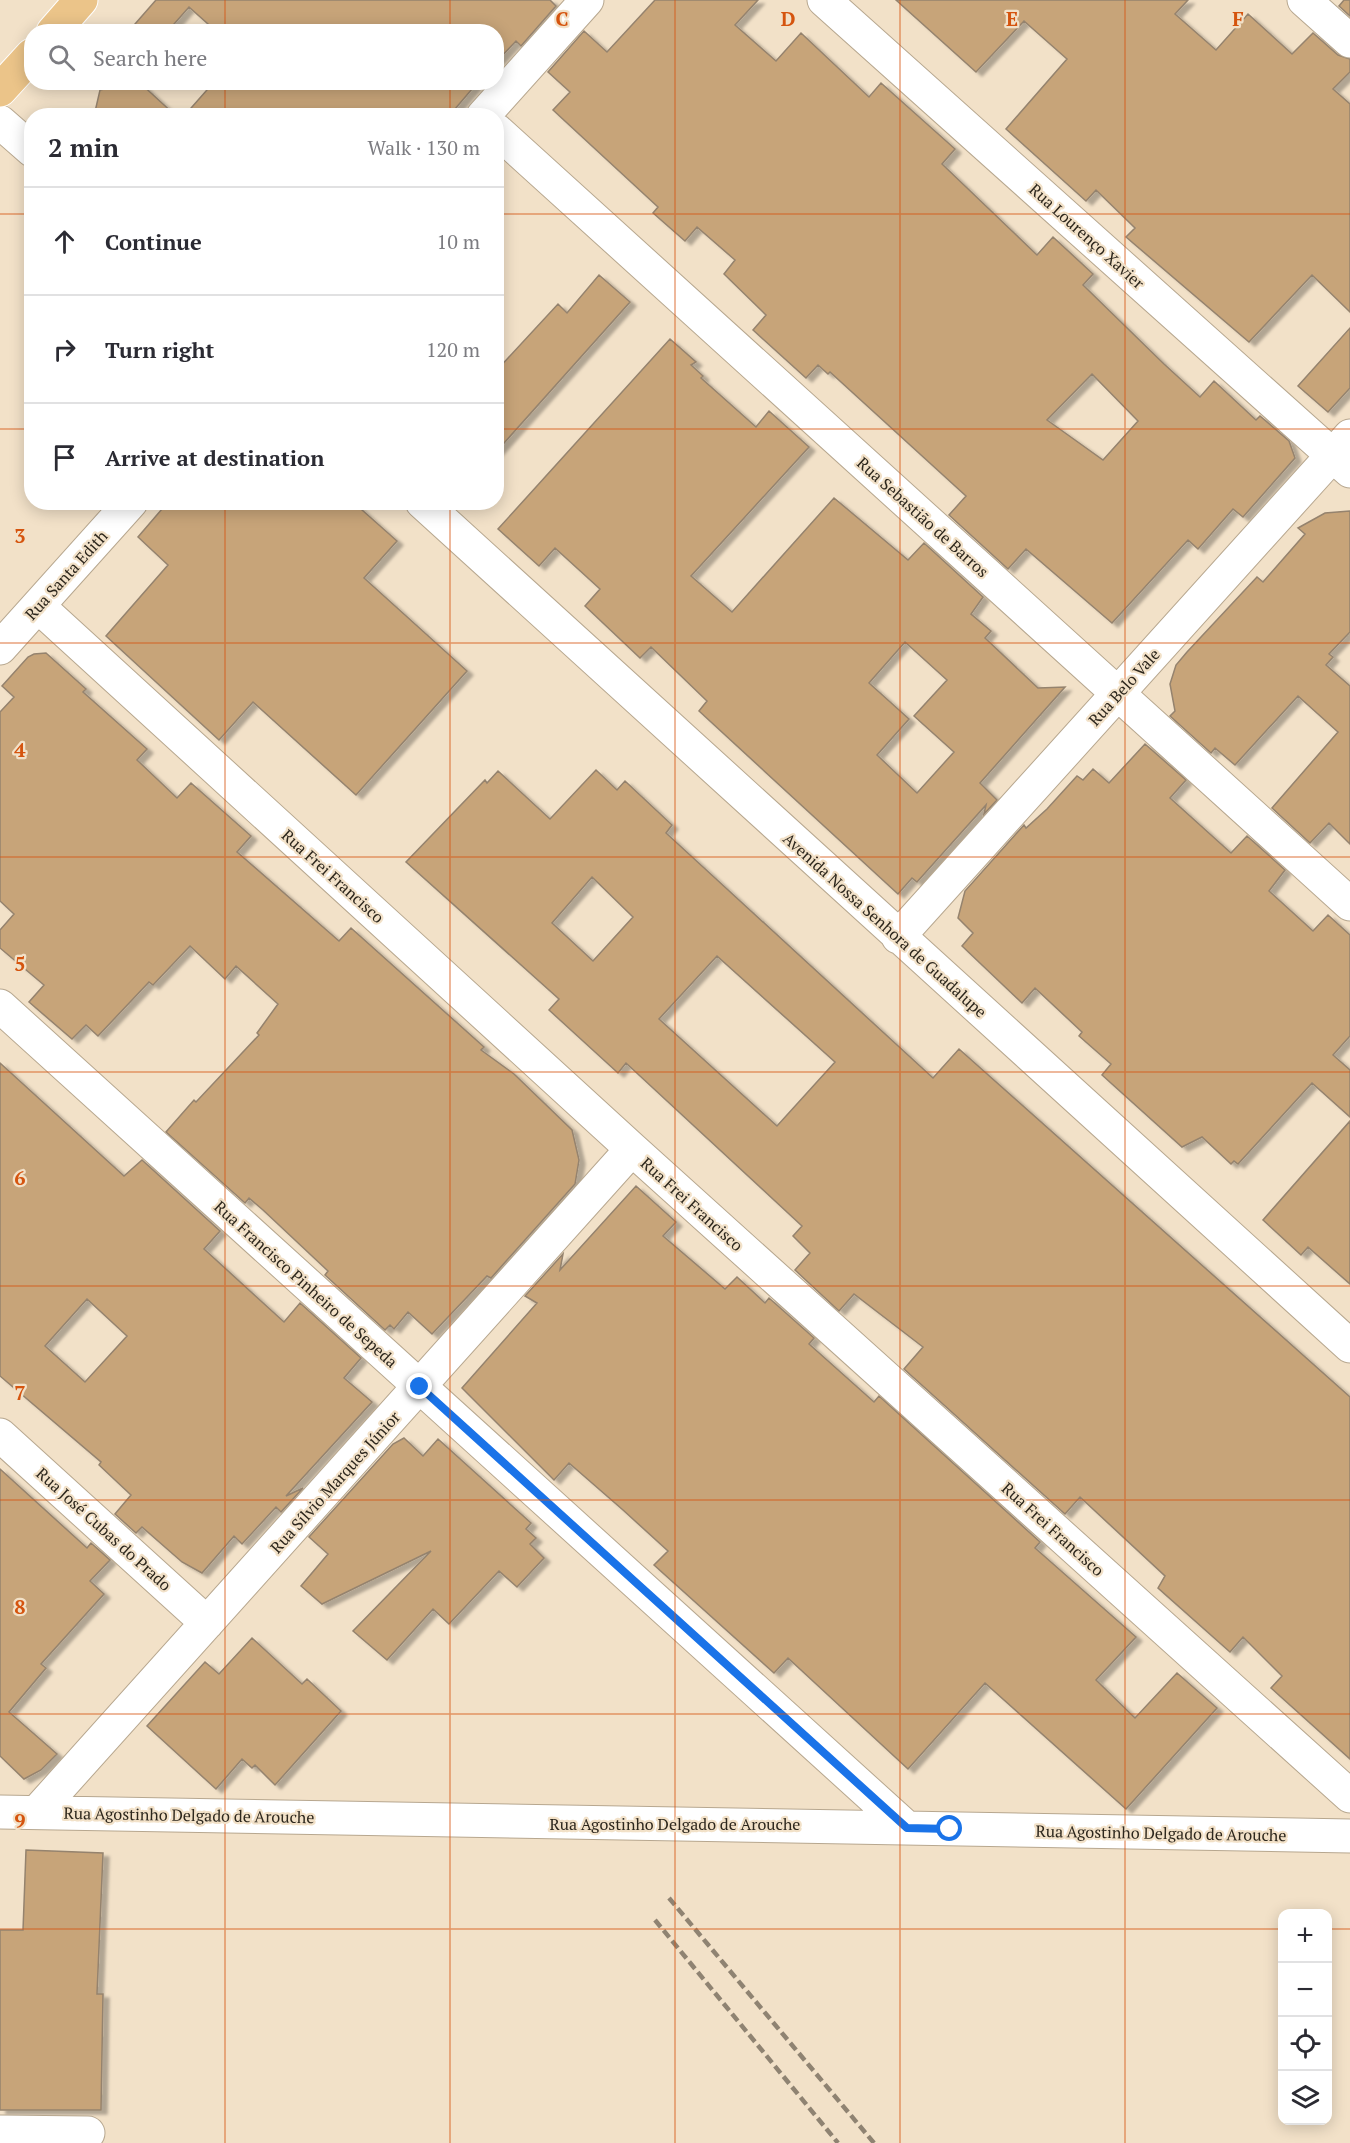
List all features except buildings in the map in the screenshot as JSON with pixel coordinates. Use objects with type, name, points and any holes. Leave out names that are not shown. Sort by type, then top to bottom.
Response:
[{"type":"main road","points":[[60,24],[81,0]]},
{"type":"main road","points":[[0,90],[24,64]]},
{"type":"street","points":[[490,108],[587,0]]},
{"type":"street","name":"Rua Lourenço Xavier","points":[[824,0],[1344,454]]},
{"type":"street","points":[[1304,0],[1350,41]]},
{"type":"street","points":[[0,122],[24,143]]},
{"type":"street","name":"Rua Sebastião de Barros","points":[[504,137],[1350,904]]},
{"type":"street","name":"Rua Belo Vale","points":[[898,937],[1118,694],[1344,454]]},
{"type":"street","name":"Rua Santa Edith","points":[[0,648],[124,510]]},
{"type":"street","name":"Avenida Nossa Senhora de Guadalupe","points":[[431,510],[1350,1346]]},
{"type":"street","name":"Rua Frei Francisco","points":[[38,606],[632,1149],[1350,1796]]},
{"type":"street","name":"Rua Francisco Pinheiro de Sepeda","points":[[0,1006],[907,1828]]},
{"type":"street","name":"Rua Sílvio Marques Júnior","points":[[36,1812],[632,1149]]},
{"type":"street","name":"Rua José Cubas do Prado","points":[[0,1436],[207,1623]]},
{"type":"street","name":"Rua Agostinho Delgado de Arouche","points":[[0,1812],[542,1824],[1350,1836]]},
{"type":"street","points":[[0,2132],[88,2133]]},
{"type":"railway","points":[[669,1898],[874,2143]]},
{"type":"railway","points":[[655,1920],[838,2143]]},
{"type":"route","points":[[420,1387],[907,1828],[950,1829]]}]
